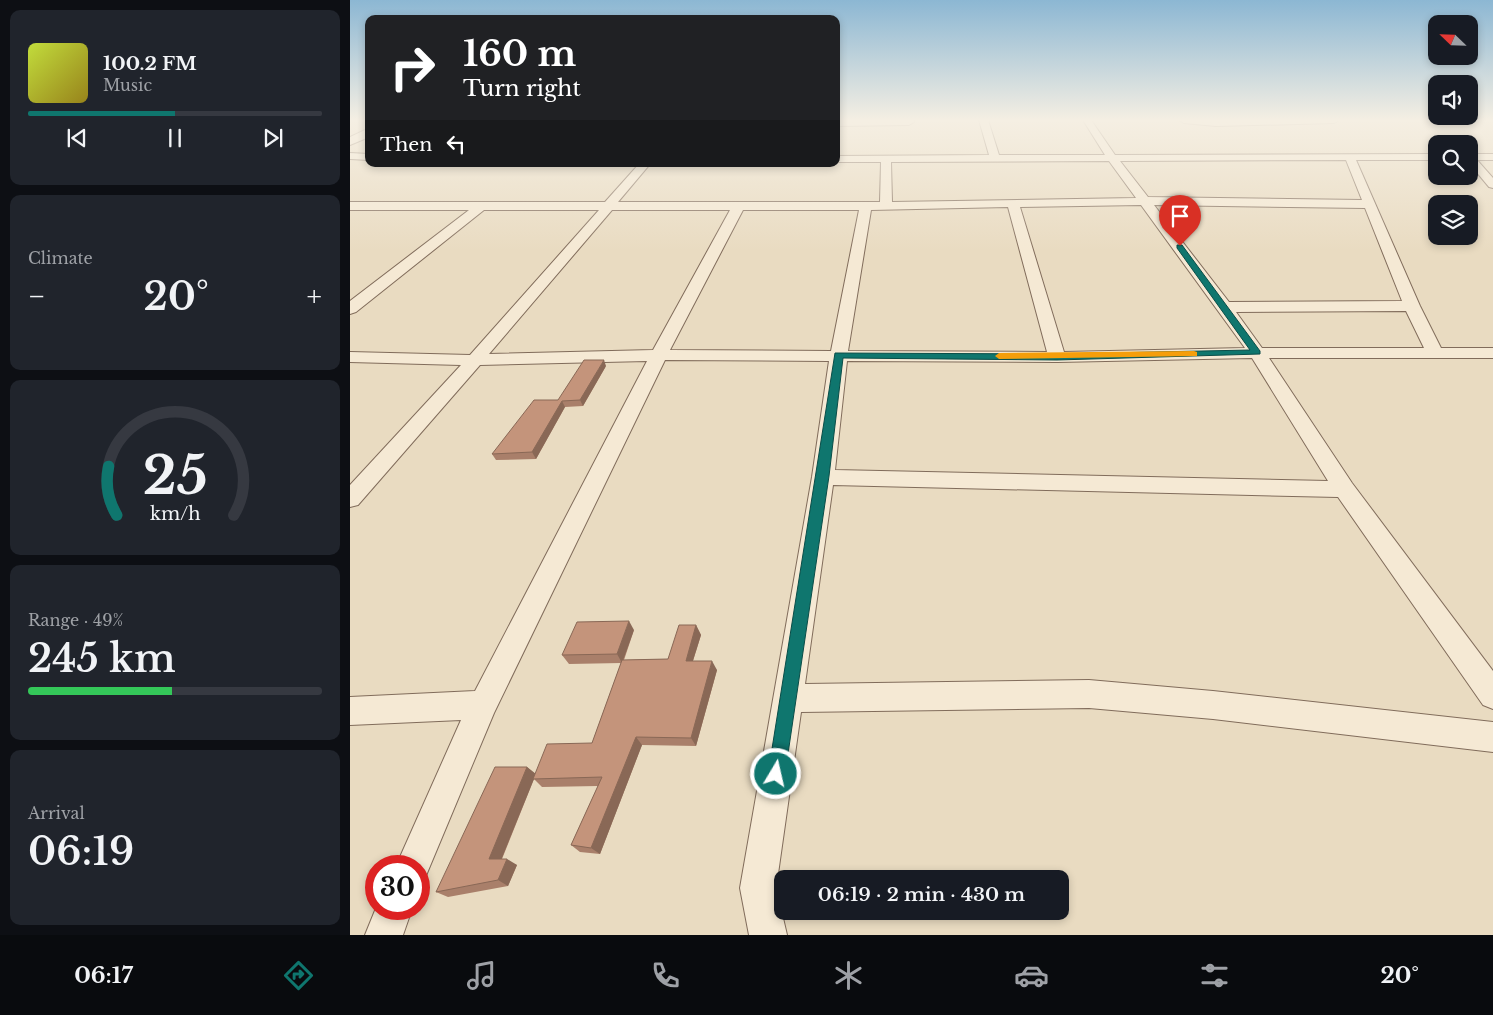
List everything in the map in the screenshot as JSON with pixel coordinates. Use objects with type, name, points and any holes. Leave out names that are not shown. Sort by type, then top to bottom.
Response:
[{"type":"street","points":[[886,164],[886,204]]},
{"type":"street","points":[[1117,164],[1225,306],[1344,489],[1493,695]]},
{"type":"street","points":[[1352,164],[1412,306],[1435,352]]},
{"type":"street","points":[[352,494],[475,360],[642,167]]},
{"type":"street","points":[[1478,167],[1493,185]]},
{"type":"street","points":[[350,207],[866,206],[886,204],[1146,201],[1368,204]]},
{"type":"street","points":[[1013,203],[1057,357]]},
{"type":"street","points":[[417,855],[483,705],[659,355],[739,205]]},
{"type":"street","points":[[350,309],[481,206]]},
{"type":"street","points":[[768,935],[758,888],[823,476],[839,355],[866,206]]},
{"type":"street","points":[[1225,306],[1412,306]]},
{"type":"street","points":[[350,357],[475,360],[659,355],[1057,357],[1256,352],[1493,353]]},
{"type":"street","points":[[823,476],[1344,489]]},
{"type":"street","points":[[788,698],[1089,694],[1493,737]]},
{"type":"street","points":[[350,711],[483,705]]},
{"type":"street","points":[[384,935],[390,920]]},
{"type":"building","points":[[584,360],[604,360],[580,400],[562,401],[532,452],[492,454],[534,400],[558,400]]},
{"type":"building","points":[[629,621],[617,654],[562,655],[577,622]]},
{"type":"building","points":[[679,625],[696,625],[686,661],[712,661],[691,738],[636,737],[591,848],[571,845],[602,777],[533,779],[547,744],[592,743],[622,660],[668,659]]},
{"type":"building","points":[[495,767],[527,767],[489,859],[507,859],[498,880],[436,892]]},
{"type":"slow traffic","points":[[999,356],[1057,357],[1194,354]]},
{"type":"route","points":[[776,774],[823,476],[839,355],[1057,357],[1256,352],[1225,306],[1180,246]]}]
